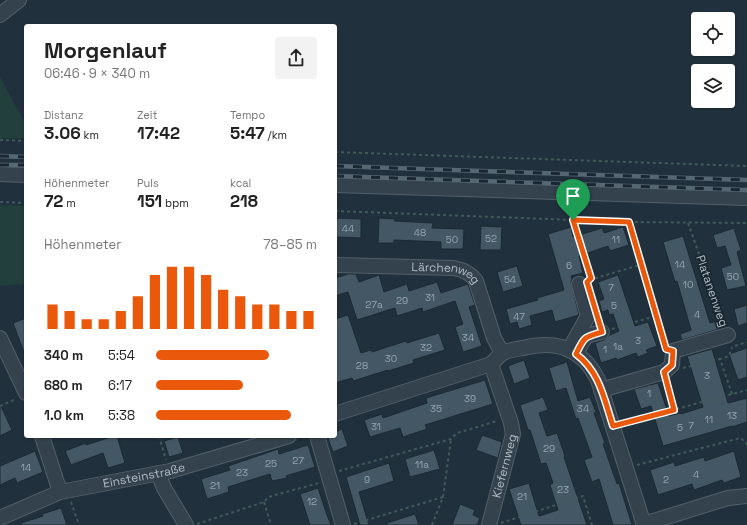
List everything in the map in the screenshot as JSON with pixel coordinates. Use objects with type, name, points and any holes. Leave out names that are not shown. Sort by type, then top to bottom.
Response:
[{"type":"street","points":[[0,15],[19,0]]},
{"type":"street","points":[[0,174],[24,174]]},
{"type":"street","points":[[337,185],[747,198]]},
{"type":"street","name":"Lärchenweg","points":[[337,265],[454,268],[466,271],[474,277],[476,281],[494,338],[502,353]]},
{"type":"street","points":[[573,352],[588,316],[586,281]]},
{"type":"street","points":[[573,352],[586,336],[602,332]]},
{"type":"street","points":[[0,338],[23,395]]},
{"type":"street","name":"Platanenweg","points":[[673,351],[730,341]]},
{"type":"street","points":[[337,413],[491,364],[502,353],[529,346],[548,344],[556,345],[573,352],[591,368],[601,390],[644,525],[728,498],[747,496]]},
{"type":"street","points":[[601,390],[668,369],[673,351]]},
{"type":"street","name":"Kiefernweg","points":[[489,524],[512,438],[510,417],[491,364]]},
{"type":"street","points":[[43,438],[63,491]]},
{"type":"street","name":"Einsteinstraße","points":[[0,518],[63,491],[164,472],[282,438]]},
{"type":"street","points":[[318,438],[343,525]]},
{"type":"street","points":[[164,472],[164,488],[186,525]]},
{"type":"path","points":[[0,140],[24,141]]},
{"type":"path","points":[[337,152],[747,166]]},
{"type":"path","points":[[0,202],[24,203]]},
{"type":"path","points":[[337,211],[629,222],[747,223]]},
{"type":"path","points":[[573,220],[586,281],[640,265]]},
{"type":"path","points":[[629,222],[640,265],[666,349],[673,351]]},
{"type":"path","name":"Platanenweg","points":[[688,223],[730,341]]},
{"type":"path","points":[[602,332],[655,316]]},
{"type":"path","points":[[674,410],[668,369],[678,369],[729,356],[730,341],[747,342]]},
{"type":"path","points":[[720,359],[732,394]]},
{"type":"path","points":[[613,426],[747,390]]},
{"type":"path","points":[[0,406],[23,395]]},
{"type":"path","points":[[432,525],[444,497],[452,439],[457,433],[510,417]]},
{"type":"path","points":[[159,438],[164,472]]},
{"type":"path","points":[[626,468],[740,438],[746,442],[747,445]]},
{"type":"path","points":[[195,525],[264,502],[268,497],[452,439]]},
{"type":"path","points":[[63,491],[79,525]]},
{"type":"path","points":[[489,524],[503,523],[583,496],[592,525]]},
{"type":"path","points":[[349,525],[444,497]]},
{"type":"path","points":[[264,502],[271,525]]},
{"type":"green space","points":[[0,77],[24,121],[24,138],[0,138]]},
{"type":"green space","points":[[0,205],[24,206],[24,284],[0,286]]},
{"type":"building","points":[[337,218],[361,219],[361,238],[337,237]]},
{"type":"building","points":[[379,218],[395,219],[394,221],[433,223],[432,228],[464,229],[463,249],[441,249],[441,242],[394,240],[394,243],[378,243]]},
{"type":"building","points":[[481,226],[502,227],[501,250],[480,250]]},
{"type":"building","points":[[571,227],[573,237],[602,228],[604,233],[623,227],[629,245],[610,251],[608,246],[579,256],[583,273],[571,276],[571,282],[579,315],[555,322],[552,310],[530,316],[532,325],[519,329],[517,322],[510,324],[506,309],[538,300],[537,298],[564,290],[548,234]]},
{"type":"building","points":[[734,228],[741,250],[737,252],[746,286],[727,290],[721,268],[731,265],[725,246],[717,248],[713,235]]},
{"type":"building","points":[[683,236],[710,323],[717,321],[719,329],[682,340],[680,334],[691,330],[677,281],[675,282],[663,242]]},
{"type":"building","points":[[517,266],[523,286],[503,292],[497,272]]},
{"type":"building","points":[[348,274],[356,274],[359,282],[379,275],[384,292],[407,284],[409,291],[437,282],[441,293],[468,284],[475,305],[469,307],[482,346],[463,352],[455,327],[463,324],[455,301],[423,312],[422,308],[397,316],[395,308],[357,320],[348,292],[337,295],[337,277]]},
{"type":"building","points":[[618,275],[635,326],[648,322],[657,346],[646,350],[648,353],[638,357],[636,353],[617,360],[616,358],[601,363],[595,343],[604,340],[610,335],[619,331],[613,314],[609,315],[608,310],[602,312],[599,301],[604,299],[598,282]]},
{"type":"building","points":[[747,305],[747,323],[738,326],[734,309]]},
{"type":"building","points":[[348,315],[361,353],[371,350],[372,352],[406,341],[407,343],[439,333],[445,350],[413,360],[414,363],[388,371],[353,381],[352,378],[337,382],[337,318]]},
{"type":"building","points":[[24,319],[24,352],[13,323]]},
{"type":"building","points":[[747,348],[747,377],[738,380],[729,354]]},
{"type":"building","points":[[712,349],[728,403],[747,398],[747,422],[663,446],[651,406],[641,409],[634,389],[658,383],[669,416],[703,407],[687,356]]},
{"type":"building","points":[[524,360],[530,378],[514,384],[508,366]]},
{"type":"building","points":[[567,362],[578,401],[590,397],[596,412],[594,413],[605,443],[603,444],[617,484],[619,483],[632,525],[613,525],[599,479],[592,482],[584,460],[592,457],[578,418],[576,419],[566,388],[556,391],[549,368]]},
{"type":"building","points":[[485,380],[493,404],[425,425],[427,429],[403,437],[400,428],[370,437],[364,420],[382,414],[383,418],[427,403],[426,398]]},
{"type":"building","points":[[543,397],[548,410],[539,413],[547,436],[557,433],[587,525],[521,525],[509,489],[529,483],[539,516],[558,510],[550,485],[553,483],[546,463],[541,464],[520,405]]},
{"type":"building","points":[[0,404],[12,430],[0,436]]},
{"type":"building","points":[[342,429],[348,446],[333,452],[328,438],[337,438],[337,431]]},
{"type":"building","points":[[482,435],[502,442],[498,458],[476,450]]},
{"type":"building","points":[[108,438],[118,438],[125,463],[108,468],[103,453],[71,465],[65,451],[86,443],[86,445]]},
{"type":"building","points":[[178,438],[183,453],[169,457],[164,441]]},
{"type":"building","points":[[308,445],[315,467],[286,476],[287,478],[272,481],[270,474],[228,487],[229,492],[207,499],[201,479],[230,470],[228,466],[278,449],[279,454]]},
{"type":"building","points":[[434,450],[440,469],[410,477],[405,459]]},
{"type":"building","points":[[35,451],[43,472],[17,483],[15,478],[0,485],[0,466]]},
{"type":"building","points":[[734,451],[741,477],[724,483],[722,480],[694,490],[692,484],[658,495],[650,470],[674,462],[675,466],[704,457],[705,461]]},
{"type":"building","points":[[389,463],[394,481],[359,492],[369,525],[360,525],[346,477]]},
{"type":"building","points":[[318,488],[331,525],[310,525],[300,494]]},
{"type":"building","points":[[460,504],[475,510],[473,515],[480,518],[477,525],[452,525]]},
{"type":"building","points":[[61,508],[67,525],[22,525],[21,523],[43,516],[42,514]]},
{"type":"building","points":[[415,514],[419,525],[387,525],[387,523]]},
{"type":"railway","points":[[0,156],[24,157]]},
{"type":"railway","points":[[0,165],[24,165]]},
{"type":"railway","points":[[337,166],[747,180]]},
{"type":"railway","points":[[337,176],[747,190]]},
{"type":"route","points":[[573,220],[629,222],[640,265],[666,349],[673,351],[672,365],[664,372],[674,410],[613,426],[598,380],[587,363],[576,354],[586,336],[602,332],[587,282],[591,278],[573,220]]}]
